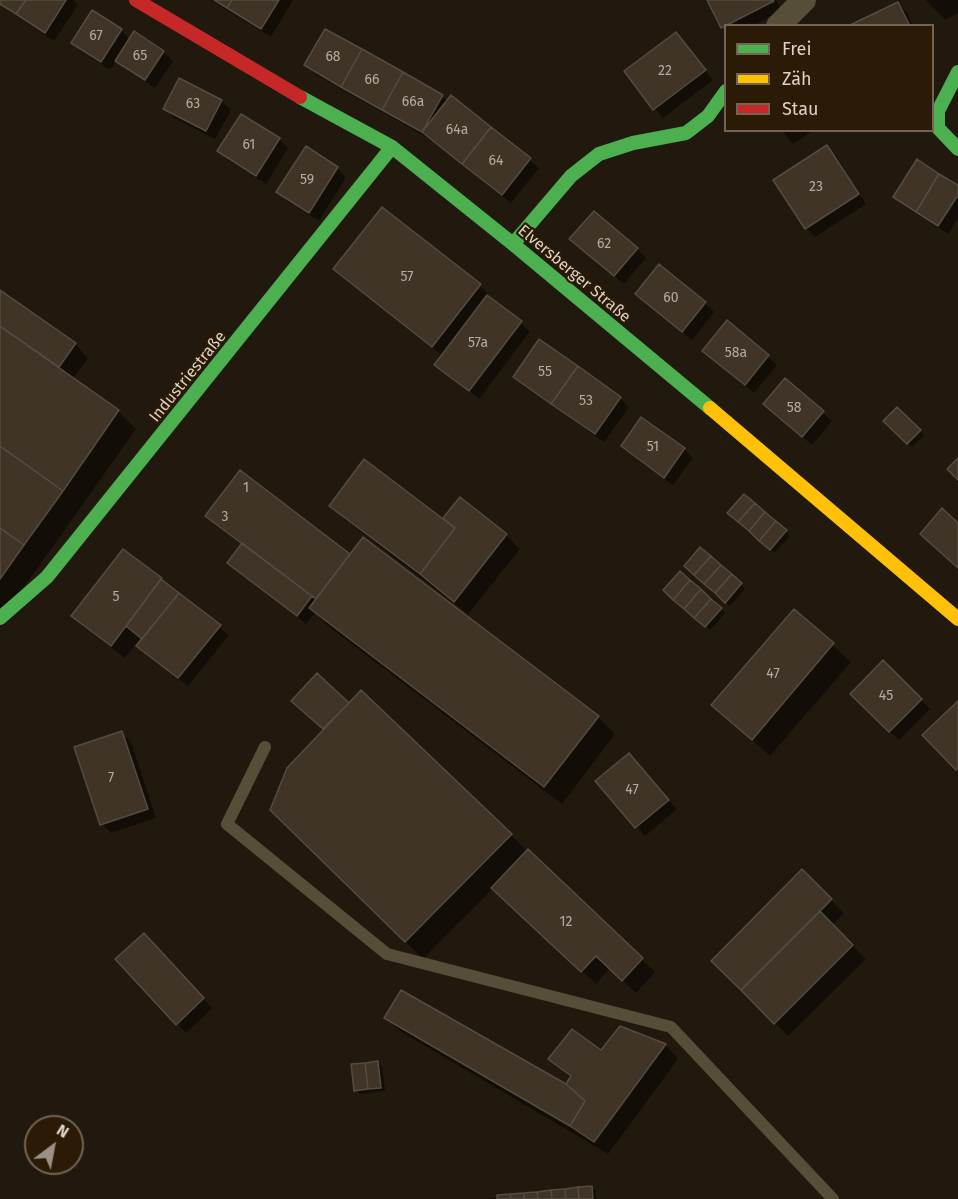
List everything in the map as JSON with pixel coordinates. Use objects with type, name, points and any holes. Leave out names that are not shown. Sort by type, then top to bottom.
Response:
[{"type":"street","name":"Elversberger Straße","points":[[136,0],[270,81],[392,147],[513,244],[811,492],[958,619]]},
{"type":"street","points":[[780,24],[804,0]]},
{"type":"street","points":[[958,72],[938,111],[938,128],[958,149]]},
{"type":"street","points":[[513,244],[571,176],[599,154],[633,143],[686,133],[708,116],[724,94]]},
{"type":"street","name":"Industriestraße","points":[[0,618],[47,577],[392,147]]},
{"type":"lane","points":[[265,747],[227,824],[387,954],[671,1027],[834,1199]]},
{"type":"building","points":[[0,0],[26,0],[16,14],[0,4]]},
{"type":"building","points":[[26,0],[66,0],[45,33],[16,14]]},
{"type":"building","points":[[214,0],[232,0],[227,8]]},
{"type":"building","points":[[232,0],[279,0],[261,29],[227,8]]},
{"type":"building","points":[[707,0],[774,1],[729,24],[724,24],[721,28]]},
{"type":"building","points":[[898,2],[909,24],[852,24]]},
{"type":"building","points":[[92,10],[122,29],[101,62],[71,43]]},
{"type":"building","points":[[325,29],[362,49],[341,87],[304,65]]},
{"type":"building","points":[[134,31],[164,51],[145,80],[115,61]]},
{"type":"building","points":[[676,32],[706,70],[653,110],[624,71]]},
{"type":"building","points":[[362,49],[403,72],[382,110],[341,87]]},
{"type":"building","points":[[403,72],[443,95],[422,132],[382,110]]},
{"type":"building","points":[[179,78],[222,100],[206,131],[163,109]]},
{"type":"building","points":[[451,95],[491,127],[462,164],[422,132]]},
{"type":"building","points":[[241,114],[280,138],[256,176],[217,151]]},
{"type":"building","points":[[491,127],[531,158],[502,195],[462,164]]},
{"type":"building","points":[[827,145],[859,194],[805,229],[773,180]]},
{"type":"building","points":[[306,146],[338,167],[309,213],[276,192]]},
{"type":"building","points":[[917,159],[939,174],[916,212],[893,197]]},
{"type":"building","points":[[939,174],[958,185],[958,195],[938,226],[916,212]]},
{"type":"building","points":[[382,207],[481,284],[432,347],[333,269]]},
{"type":"building","points":[[594,211],[638,248],[614,276],[569,239]]},
{"type":"building","points":[[659,264],[706,302],[682,332],[635,294]]},
{"type":"building","points":[[0,290],[76,343],[59,367],[0,326]]},
{"type":"building","points":[[487,295],[522,321],[469,391],[434,365]]},
{"type":"building","points":[[727,320],[769,355],[745,385],[702,351]]},
{"type":"building","points":[[0,326],[119,410],[63,491],[0,446]]},
{"type":"building","points":[[539,339],[578,366],[551,404],[513,377]]},
{"type":"building","points":[[578,366],[621,397],[595,434],[551,404]]},
{"type":"building","points":[[785,378],[824,411],[802,437],[763,404]]},
{"type":"building","points":[[897,407],[921,430],[907,444],[883,421]]},
{"type":"building","points":[[641,417],[685,448],[664,478],[621,446]]},
{"type":"building","points":[[0,446],[63,491],[24,545],[0,528]]},
{"type":"building","points":[[958,458],[958,480],[947,469]]},
{"type":"building","points":[[364,459],[455,528],[420,574],[329,506]]},
{"type":"building","points":[[240,470],[350,554],[316,599],[205,516]]},
{"type":"building","points":[[744,494],[755,503],[738,522],[727,513]]},
{"type":"building","points":[[460,497],[507,534],[454,602],[420,574],[455,528],[443,518]]},
{"type":"building","points":[[755,503],[765,512],[749,531],[738,522]]},
{"type":"building","points":[[942,508],[958,523],[958,568],[920,534]]},
{"type":"building","points":[[765,512],[776,521],[759,541],[749,531]]},
{"type":"building","points":[[776,521],[787,530],[770,550],[759,541]]},
{"type":"building","points":[[0,528],[24,545],[0,579]]},
{"type":"building","points":[[363,537],[599,716],[544,787],[309,608]]},
{"type":"building","points":[[242,543],[312,596],[297,616],[227,563]]},
{"type":"building","points":[[700,547],[711,556],[694,575],[684,566]]},
{"type":"building","points":[[123,549],[162,578],[111,646],[71,616]]},
{"type":"building","points":[[711,556],[721,565],[704,584],[694,575]]},
{"type":"building","points":[[721,565],[732,574],[715,593],[704,584]]},
{"type":"building","points":[[680,571],[690,580],[673,600],[663,590]]},
{"type":"building","points":[[732,574],[742,583],[725,603],[715,593]]},
{"type":"building","points":[[161,579],[179,593],[142,639],[126,626]]},
{"type":"building","points":[[690,580],[701,589],[684,609],[673,600]]},
{"type":"building","points":[[701,589],[711,599],[694,618],[684,609]]},
{"type":"building","points":[[179,593],[221,625],[178,678],[136,646]]},
{"type":"building","points":[[711,599],[722,608],[705,627],[694,618]]},
{"type":"building","points":[[794,609],[834,643],[752,740],[711,705]]},
{"type":"building","points":[[883,660],[922,699],[889,732],[850,694]]},
{"type":"building","points":[[317,673],[349,703],[323,729],[291,701]]},
{"type":"building","points":[[361,690],[512,834],[405,942],[270,810],[287,768]]},
{"type":"building","points":[[958,701],[958,768],[956,770],[922,735]]},
{"type":"building","points":[[122,731],[148,809],[100,825],[74,747]]},
{"type":"building","points":[[629,753],[669,800],[635,828],[595,781]]},
{"type":"building","points":[[528,849],[643,958],[622,981],[596,956],[581,972],[491,888]]},
{"type":"building","points":[[802,869],[832,899],[741,990],[711,961]]},
{"type":"building","points":[[820,911],[853,945],[774,1024],[741,990]]},
{"type":"building","points":[[144,933],[204,998],[176,1025],[115,959]]},
{"type":"building","points":[[401,990],[566,1084],[585,1101],[570,1126],[384,1018]]},
{"type":"building","points":[[620,1026],[666,1044],[594,1142],[570,1126],[585,1101],[566,1084],[571,1076],[548,1059],[572,1029],[601,1050]]},
{"type":"building","points":[[378,1061],[381,1088],[368,1089],[365,1063]]},
{"type":"building","points":[[365,1063],[368,1089],[354,1091],[351,1064]]},
{"type":"building","points":[[592,1186],[593,1199],[579,1199],[578,1187]]},
{"type":"building","points":[[578,1187],[579,1199],[566,1199],[565,1189]]},
{"type":"building","points":[[565,1189],[566,1199],[552,1199],[551,1190]]},
{"type":"building","points":[[551,1190],[552,1199],[538,1199],[537,1192]]},
{"type":"building","points":[[537,1192],[538,1199],[524,1199],[524,1193]]},
{"type":"building","points":[[524,1193],[524,1199],[511,1199],[510,1194]]},
{"type":"building","points":[[510,1194],[511,1199],[497,1199],[497,1195]]},
{"type":"traffic: fast","points":[[958,72],[938,111],[938,128],[958,149]]},
{"type":"traffic: fast","points":[[513,244],[571,176],[599,154],[633,143],[686,133],[708,116],[724,94]]},
{"type":"traffic: fast","points":[[300,97],[392,147],[710,408]]},
{"type":"traffic: fast","points":[[0,618],[47,577],[392,147]]},
{"type":"traffic: slow","points":[[710,408],[958,619]]},
{"type":"traffic: jam","points":[[136,0],[300,97]]}]
